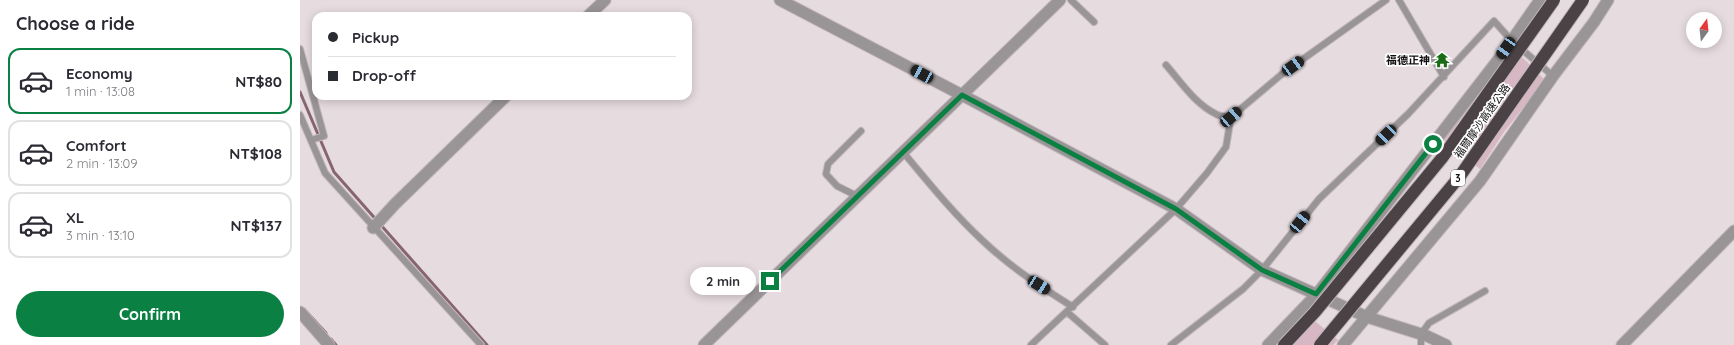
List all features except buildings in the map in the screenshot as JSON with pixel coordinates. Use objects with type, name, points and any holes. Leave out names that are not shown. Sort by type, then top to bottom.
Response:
[{"type":"highway","name":"福爾摩沙高速公路","points":[[1284,345],[1315,312],[1442,158],[1554,0]]},
{"type":"highway","name":"福爾摩沙高速公路","points":[[1320,345],[1460,176],[1583,0]]},
{"type":"street","points":[[592,12],[605,0]]},
{"type":"street","points":[[780,0],[794,2],[962,95],[1176,209],[1262,270],[1367,317],[1421,339],[1446,345]]},
{"type":"street","points":[[704,345],[1060,0]]},
{"type":"street","points":[[1268,345],[1316,294],[1540,0]]},
{"type":"street","points":[[1343,345],[1480,181],[1553,76],[1594,22],[1608,0]]},
{"type":"street","points":[[376,224],[502,100]]},
{"type":"street","points":[[1622,345],[1734,231]]},
{"type":"street","points":[[300,312],[329,345]]},
{"type":"lane","points":[[1071,0],[1094,22]]},
{"type":"lane","points":[[1031,345],[1176,209],[1207,173],[1226,147],[1231,117],[1282,74],[1386,0]]},
{"type":"lane","points":[[1399,0],[1444,77]]},
{"type":"lane","points":[[1170,345],[1243,289],[1262,270],[1319,199],[1408,114],[1444,77],[1494,21],[1511,40],[1553,76]]},
{"type":"lane","points":[[300,49],[312,92]]},
{"type":"lane","points":[[1166,65],[1201,104],[1217,115],[1231,117]]},
{"type":"lane","points":[[311,140],[324,136],[314,100]]},
{"type":"lane","points":[[300,114],[325,173],[376,224],[481,345]]},
{"type":"lane","points":[[857,196],[837,186],[826,174],[828,164],[861,131]]},
{"type":"lane","points":[[902,152],[953,211],[983,241],[1039,285],[1073,307]]},
{"type":"lane","points":[[1421,339],[1430,323],[1485,291]]},
{"type":"lane","points":[[1067,312],[1106,345]]},
{"type":"shaded area","points":[[1512,47],[1545,80],[1504,132],[1480,169],[1444,140]]},
{"type":"shaded area","points":[[1305,313],[1338,340],[1333,345],[1275,345]]},
{"type":"waterway","points":[[300,92],[334,172],[487,345]]},
{"type":"waterway","points":[[304,309],[326,333]]},
{"type":"waterway","points":[[331,339],[336,345]]},
{"type":"place","name":"福德正神","points":[[1442,60]]},
{"type":"route","points":[[770,281],[962,95],[1176,209],[1262,270],[1316,294],[1433,144]]}]
